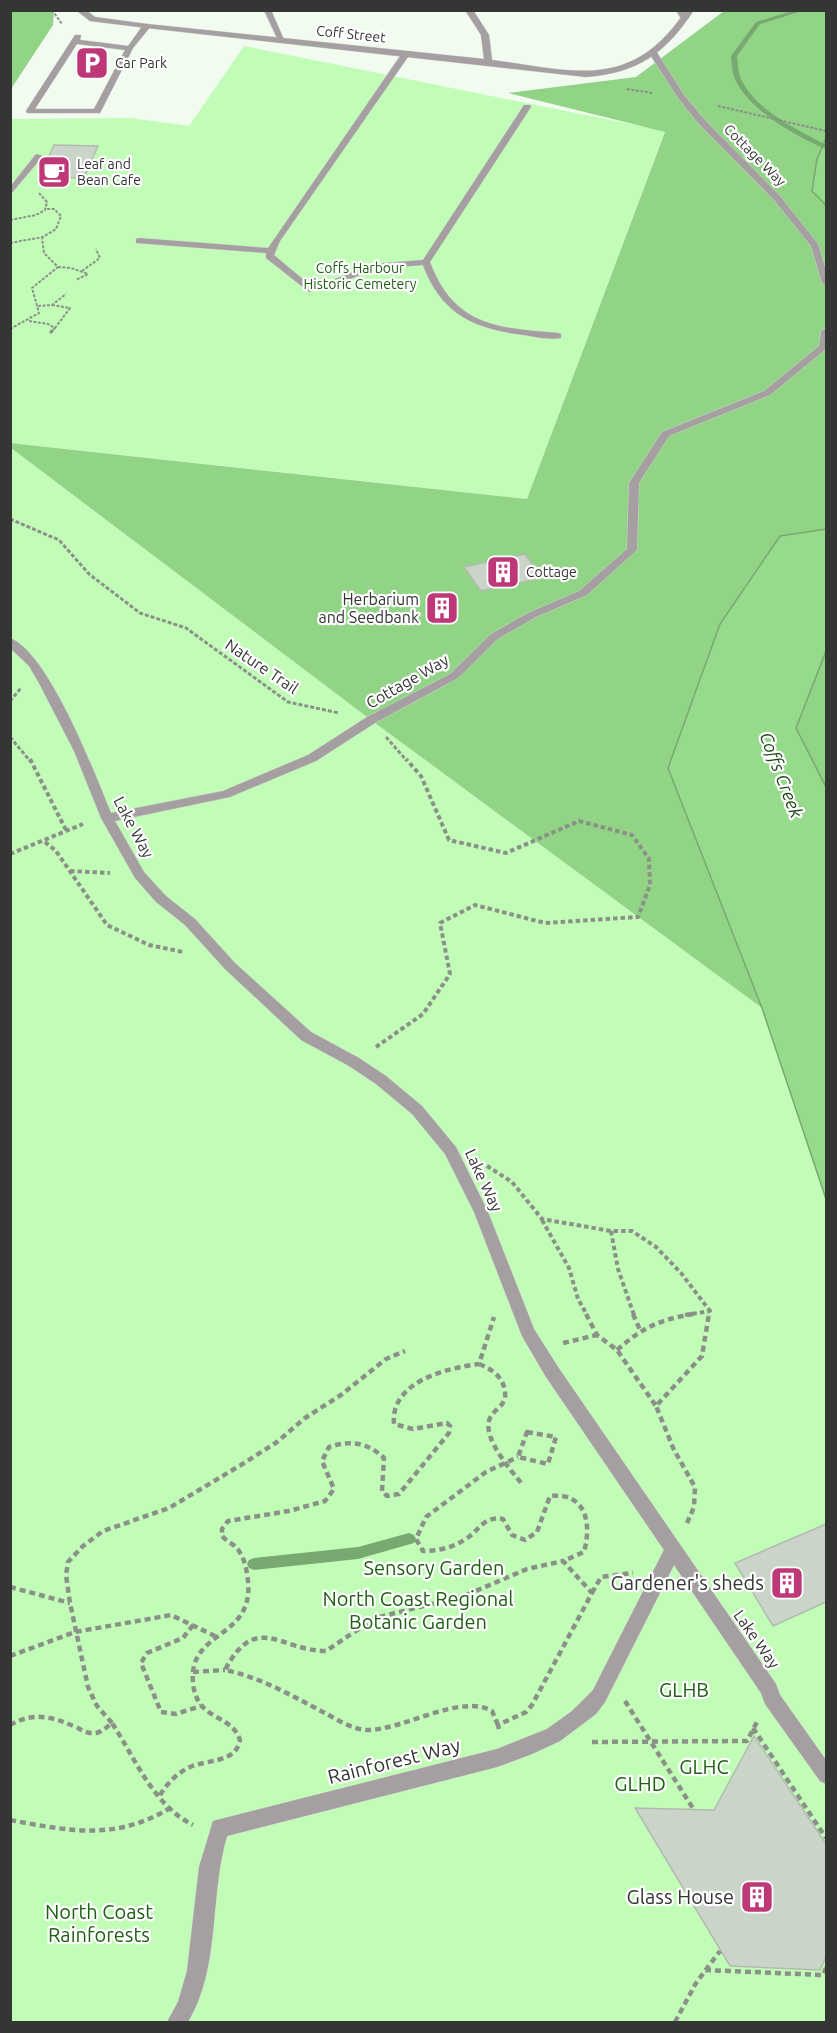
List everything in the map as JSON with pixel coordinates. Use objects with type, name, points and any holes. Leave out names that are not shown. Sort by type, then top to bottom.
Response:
[{"type":"street","name":"Coff Street","points":[[80,10],[93,19],[147,26],[580,74],[620,69],[653,53]]},
{"type":"street","points":[[469,10],[485,35],[488,62]]},
{"type":"street","points":[[653,53],[688,14]]},
{"type":"lane","points":[[267,10],[282,40]]},
{"type":"lane","points":[[679,10],[688,14]]},
{"type":"lane","points":[[130,48],[77,39],[30,111],[98,111],[130,48],[147,26]]},
{"type":"lane","name":"Cottage Way","points":[[653,53],[681,96],[701,121],[777,198],[815,246],[826,283]]},
{"type":"lane","points":[[406,54],[276,241],[269,256],[309,289],[338,281],[372,267],[426,262]]},
{"type":"lane","points":[[527,107],[426,262],[430,280],[443,300],[466,317],[494,329],[558,336]]},
{"type":"lane","points":[[10,193],[39,156]]},
{"type":"lane","points":[[139,241],[271,251]]},
{"type":"lane","name":"Cottage Way","points":[[107,818],[226,794],[312,759],[371,720],[454,676],[495,636],[532,615],[583,593],[632,550],[634,483],[665,434],[767,393],[824,347],[826,331]]},
{"type":"lane","name":"Lake Way","points":[[10,641],[34,664],[46,685],[80,751],[107,818],[139,875],[159,896],[190,922],[230,966],[306,1036],[354,1062],[381,1080],[417,1110],[451,1151],[481,1212],[527,1331],[552,1372],[616,1462],[673,1550],[770,1690],[771,1698],[826,1775]]},
{"type":"lane","name":"Rainforest Way","points":[[220,1828],[505,1756],[538,1742],[582,1716],[599,1696],[610,1676],[673,1550]]},
{"type":"lane","points":[[177,2022],[184,2014],[193,1988],[208,1870],[220,1828]]},
{"type":"path","points":[[36,188],[47,202],[46,209]]},
{"type":"path","points":[[10,220],[36,215],[46,209],[54,209],[62,219],[57,227],[42,238],[10,243]]},
{"type":"path","points":[[42,238],[44,254],[58,267],[88,274],[76,280]]},
{"type":"path","points":[[82,271],[100,258],[96,249]]},
{"type":"path","points":[[10,329],[39,313],[32,288],[58,267]]},
{"type":"path","points":[[52,305],[66,294]]},
{"type":"path","points":[[38,306],[60,305],[70,308],[64,319],[50,333]]},
{"type":"path","points":[[28,321],[48,324],[55,328]]},
{"type":"path","name":"Nature Trail","points":[[10,519],[59,540],[89,574],[140,613],[186,628],[288,702],[371,720]]},
{"type":"path","points":[[354,1062],[423,1014],[450,974],[440,923],[475,905],[545,923],[638,917],[650,885],[649,859],[632,835],[579,821],[506,853],[449,840],[421,776],[371,720]]},
{"type":"path","points":[[10,737],[26,750],[35,765],[67,832]]},
{"type":"path","points":[[10,855],[45,842],[89,821],[107,818]]},
{"type":"path","points":[[45,842],[56,851],[107,925],[149,945],[193,955]]},
{"type":"path","points":[[479,1162],[500,1172],[520,1188],[542,1220],[569,1268],[578,1299],[597,1335],[617,1350],[656,1406],[674,1450],[695,1487],[694,1507],[673,1550]]},
{"type":"path","points":[[542,1220],[611,1231],[632,1231],[656,1247],[681,1273],[710,1311],[702,1356],[656,1406]]},
{"type":"path","points":[[611,1231],[615,1262],[626,1299],[640,1330]]},
{"type":"path","points":[[479,1364],[506,1280]]},
{"type":"path","points":[[617,1350],[640,1330],[676,1317],[710,1311]]},
{"type":"path","points":[[554,1346],[597,1335]]},
{"type":"path","points":[[220,1828],[199,1827],[185,1823],[141,1774],[122,1737],[97,1706],[88,1687],[75,1632],[66,1575],[68,1562],[83,1545],[103,1531],[169,1508],[241,1465],[277,1442],[305,1418],[341,1395],[386,1359],[405,1351]]},
{"type":"path","points":[[160,1795],[178,1774],[192,1766],[235,1752],[240,1745],[240,1737],[233,1728],[201,1706],[193,1684],[192,1672],[204,1646],[243,1615],[249,1602],[247,1572],[242,1555],[223,1538],[222,1526],[228,1521],[325,1501],[333,1489],[322,1461],[329,1447],[342,1442],[366,1444],[376,1450],[384,1458],[382,1491],[387,1496],[399,1494],[449,1433],[450,1426],[447,1423],[416,1431],[403,1429],[394,1424],[390,1414],[394,1404],[403,1392],[420,1382],[459,1367],[479,1364],[488,1367],[500,1376],[506,1394],[502,1405],[491,1416],[489,1425],[493,1441],[522,1484]]},
{"type":"path","points":[[225,1670],[237,1648],[242,1643],[255,1638],[288,1641],[326,1651],[335,1647],[355,1629],[374,1618],[414,1606],[465,1596],[527,1570],[563,1561],[584,1552],[589,1534],[586,1514],[581,1506],[564,1494],[550,1496],[544,1507],[537,1532],[525,1540],[512,1535],[503,1519],[491,1517],[484,1520],[467,1539],[448,1548],[423,1551],[418,1545],[416,1539],[426,1517],[435,1508],[486,1472],[518,1457],[548,1464],[556,1437],[527,1432],[518,1457]]},
{"type":"path","points":[[563,1561],[592,1593]]},
{"type":"path","points":[[498,1725],[526,1712],[532,1705],[601,1577],[636,1573],[655,1583]]},
{"type":"path","points":[[10,1587],[70,1603]]},
{"type":"path","points":[[10,1656],[75,1632],[171,1615],[215,1636]]},
{"type":"path","points":[[193,1625],[183,1638],[147,1653],[141,1663],[161,1712],[176,1715],[201,1706]]},
{"type":"path","points":[[192,1672],[234,1671],[365,1731],[387,1729],[435,1713],[479,1707],[488,1708],[495,1713],[505,1756]]},
{"type":"path","points":[[610,1676],[694,1810]]},
{"type":"path","points":[[10,1725],[23,1717],[38,1714],[93,1734],[112,1723]]},
{"type":"path","points":[[650,1741],[747,1740],[753,1728],[826,1838]]},
{"type":"path","points":[[10,1820],[83,1832],[105,1832],[129,1828],[146,1822],[170,1808]]},
{"type":"path","points":[[675,2022],[705,1970],[720,1951]]},
{"type":"path","points":[[705,1970],[823,1975],[826,1968]]},
{"type":"green space","name":"Coffs Harbour Historic Cemetery","points":[[244,46],[665,131],[527,499],[11,443],[11,119],[130,118],[189,126]]},
{"type":"green space","name":"North Coast Regional Botanic Garden","points":[[11,448],[371,720],[762,1008],[826,1199],[826,2022],[11,2022]]},
{"type":"shaded area","points":[[11,10],[54,11],[53,25],[11,89]]},
{"type":"shaded area","points":[[724,11],[826,11],[826,529],[780,536],[720,624],[668,768],[762,1008],[371,720],[11,448],[10,443],[527,499],[665,132],[508,93],[636,77]]},
{"type":"shaded area","points":[[826,651],[826,789],[796,728]]},
{"type":"water","points":[[826,138],[826,205],[812,191],[817,159]]},
{"type":"water","name":"Coffs Creek","points":[[826,529],[826,651],[796,728],[826,787],[826,1199],[762,1008],[668,768],[720,624],[780,536]]},
{"type":"building","points":[[54,145],[98,146],[84,178],[39,177]]},
{"type":"building","name":"Cottage","points":[[525,554],[542,578],[481,591],[464,567]]},
{"type":"building","name":"Gardener's sheds","points":[[826,1524],[826,1602],[773,1626],[735,1563]]},
{"type":"building","name":"Glass House","points":[[754,1736],[826,1844],[826,1957],[820,1970],[730,1966],[635,1808],[714,1810]]},
{"type":"waterway","points":[[803,10],[758,23],[734,56],[736,70],[744,90],[764,110],[826,147]]},
{"type":"waterway","points":[[254,1564],[358,1553],[409,1539]]},
{"type":"place","name":"Car Park","points":[[92,63]]},
{"type":"place","name":"Leaf and Bean Cafe","points":[[54,172]]},
{"type":"place","name":"Cottage","points":[[503,572]]},
{"type":"place","name":"Herbarium and Seedbank","points":[[442,608]]},
{"type":"place","name":"Gardener's sheds","points":[[787,1583]]},
{"type":"place","name":"Glass House","points":[[757,1897]]},
{"type":"park label","name":"Sensory Garden","points":[[434,1568]]},
{"type":"park label","name":"GLHB","points":[[684,1690]]},
{"type":"park label","name":"GLHC","points":[[704,1767]]},
{"type":"park label","name":"GLHD","points":[[640,1784]]},
{"type":"park label","name":"North Coast Rainforests","points":[[99,1924]]}]
